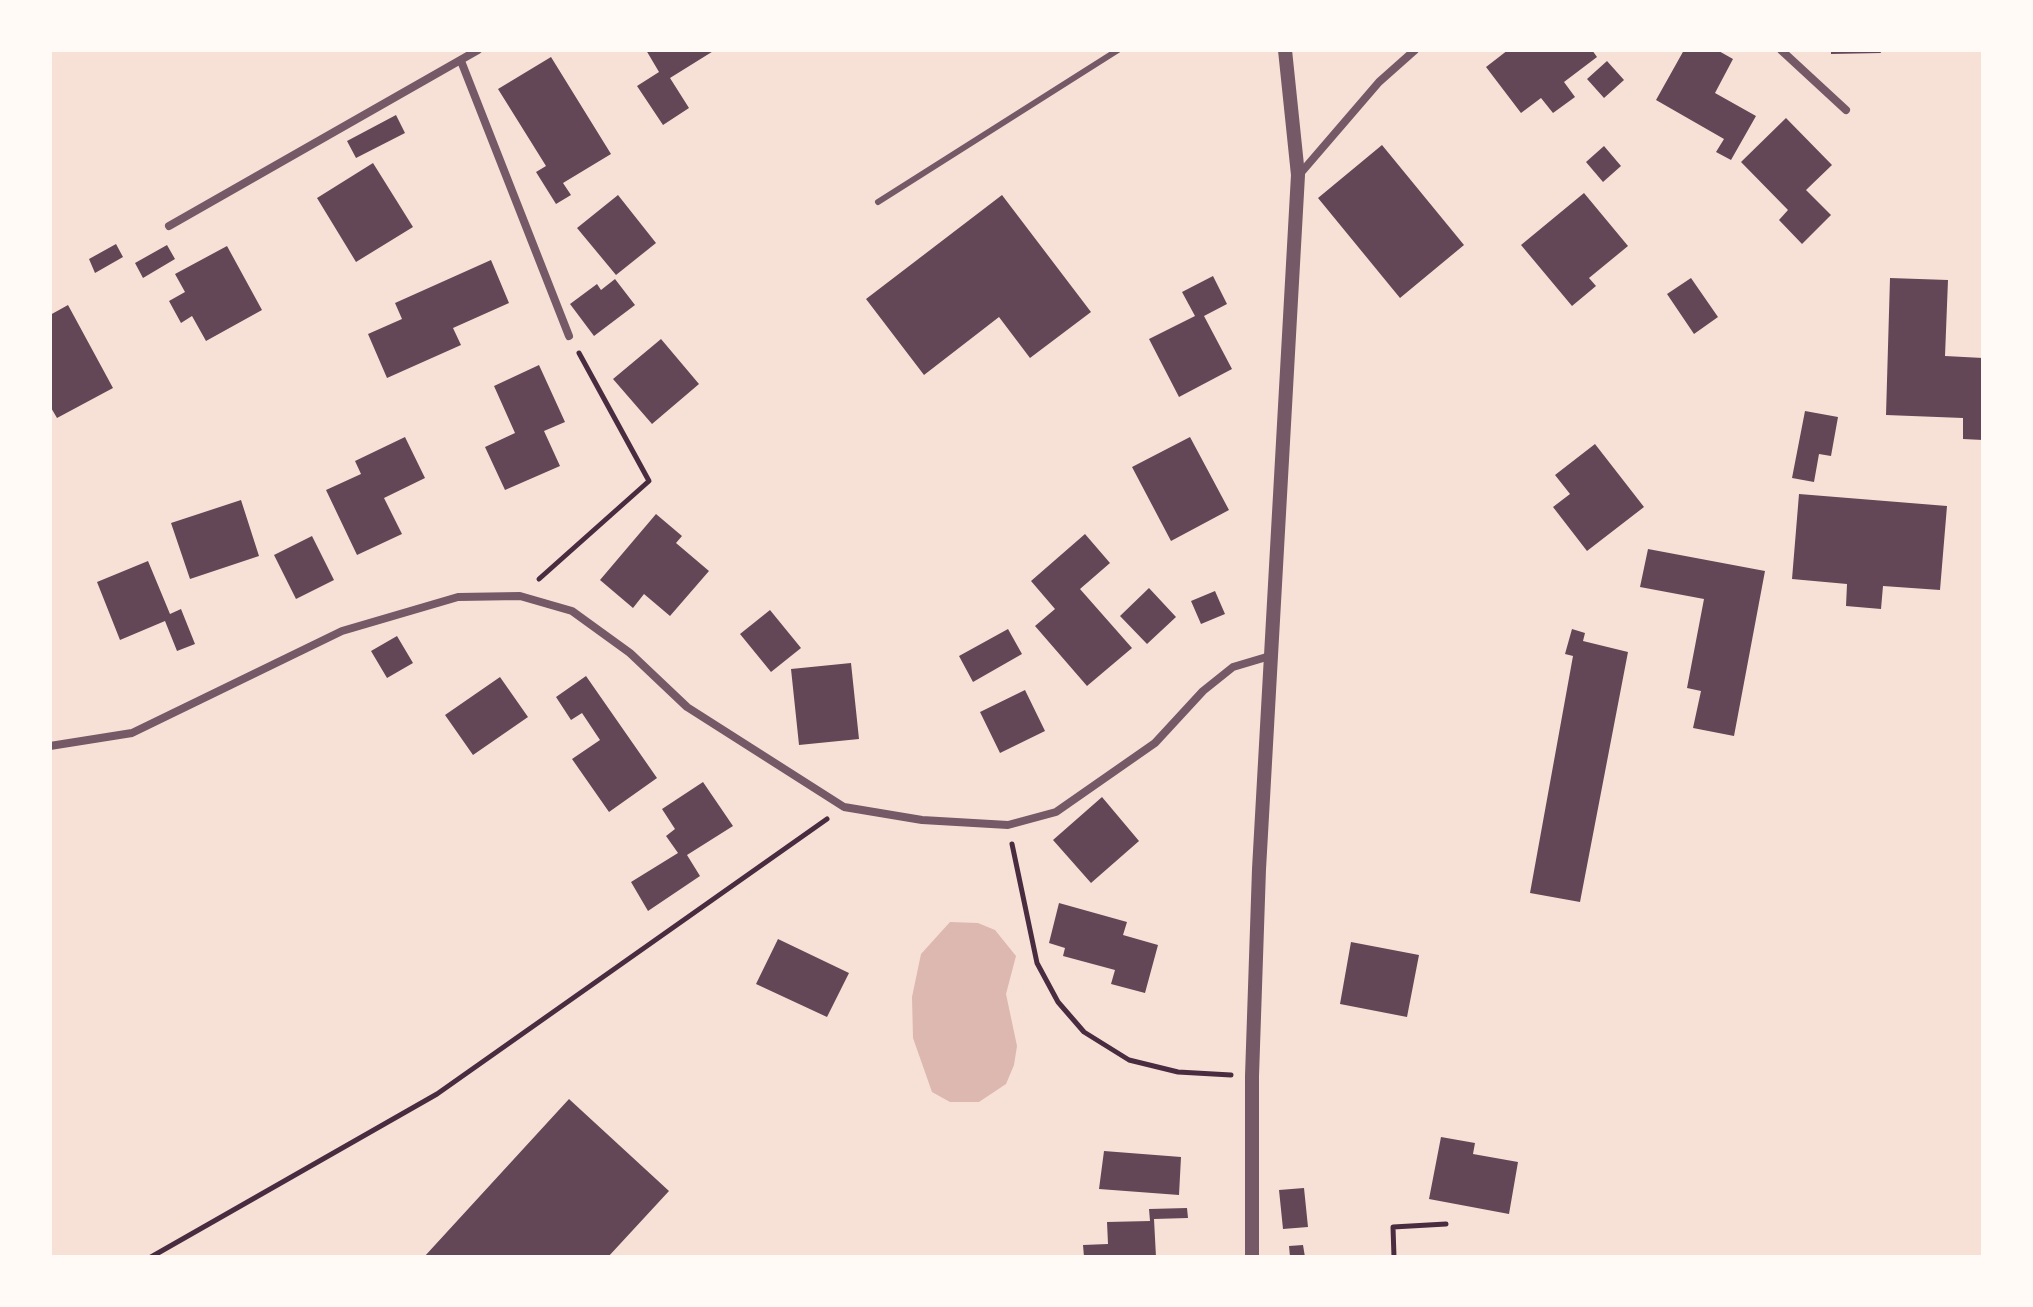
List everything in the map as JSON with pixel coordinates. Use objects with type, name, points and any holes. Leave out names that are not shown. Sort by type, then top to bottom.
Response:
[{"type":"street","points":[[169,226],[478,50]]},
{"type":"street","points":[[1252,1257],[1252,1076],[1270,656],[1298,175],[1285,50]]},
{"type":"street","points":[[1298,175],[1379,82],[1415,50]]},
{"type":"street","points":[[1781,50],[1846,110]]},
{"type":"street","points":[[461,61],[569,336]]},
{"type":"street","points":[[50,746],[132,733],[342,631],[458,597],[520,596],[572,611],[630,653],[687,707],[844,807],[922,820],[1008,825],[1056,812],[1155,743],[1203,691],[1233,667],[1270,656]]},
{"type":"lane","points":[[878,202],[1118,50]]},
{"type":"path","points":[[520,596],[649,481],[569,336]]},
{"type":"path","points":[[151,1257],[437,1094],[844,807]]},
{"type":"path","points":[[1008,825],[1037,963],[1058,1002],[1084,1032],[1129,1060],[1178,1072],[1252,1076]]},
{"type":"path","points":[[1394,1257],[1393,1227],[1446,1224]]},
{"type":"shaded area","points":[[950,922],[978,923],[995,930],[1016,956],[1006,994],[1017,1046],[1014,1065],[1006,1084],[979,1102],[950,1102],[932,1092],[913,1038],[912,997],[921,954]]},
{"type":"building","points":[[646,50],[715,50],[670,78],[689,108],[663,125],[637,86],[659,72]]},
{"type":"building","points":[[1508,50],[1592,50],[1597,57],[1564,82],[1575,97],[1553,113],[1541,98],[1521,113],[1486,67]]},
{"type":"building","points":[[1684,50],[1717,50],[1733,59],[1715,93],[1756,116],[1731,160],[1716,152],[1724,139],[1656,100]]},
{"type":"building","points":[[1831,50],[1880,50],[1881,53],[1831,54]]},
{"type":"building","points":[[551,57],[611,154],[563,183],[571,195],[556,204],[536,172],[546,166],[498,89]]},
{"type":"building","points":[[1607,61],[1624,80],[1604,98],[1587,79]]},
{"type":"building","points":[[396,115],[405,133],[356,158],[347,141]]},
{"type":"building","points":[[1786,118],[1832,165],[1806,190],[1831,215],[1802,244],[1779,220],[1788,210],[1741,162]]},
{"type":"building","points":[[1382,145],[1464,245],[1400,298],[1318,198]]},
{"type":"building","points":[[1604,146],[1621,166],[1603,182],[1586,162]]},
{"type":"building","points":[[373,163],[413,227],[356,262],[317,198]]},
{"type":"building","points":[[1584,193],[1628,246],[1589,278],[1596,286],[1572,306],[1521,245]]},
{"type":"building","points":[[618,195],[656,243],[616,275],[577,228]]},
{"type":"building","points":[[1002,195],[1091,312],[1030,358],[999,317],[924,375],[866,299]]},
{"type":"building","points":[[116,244],[123,257],[95,273],[89,259]]},
{"type":"building","points":[[167,245],[175,259],[143,278],[135,263]]},
{"type":"building","points":[[227,246],[262,310],[206,341],[192,316],[181,323],[169,301],[185,292],[175,274]]},
{"type":"building","points":[[491,260],[509,303],[453,328],[461,345],[387,378],[368,334],[402,319],[395,303]]},
{"type":"building","points":[[1213,276],[1227,304],[1204,316],[1232,369],[1179,397],[1149,339],[1195,316],[1182,292]]},
{"type":"building","points":[[1691,278],[1718,317],[1694,334],[1667,294]]},
{"type":"building","points":[[1890,278],[1948,280],[1945,356],[1983,358],[1983,440],[1963,439],[1963,418],[1886,415]]},
{"type":"building","points":[[615,279],[635,305],[594,336],[570,304],[597,284],[601,290]]},
{"type":"building","points":[[68,305],[113,388],[57,418],[50,406],[50,315]]},
{"type":"building","points":[[661,339],[699,384],[652,424],[613,379]]},
{"type":"building","points":[[539,365],[565,422],[544,431],[560,466],[505,490],[485,447],[515,433],[494,386]]},
{"type":"building","points":[[1805,411],[1838,417],[1831,456],[1819,454],[1814,482],[1792,478]]},
{"type":"building","points":[[405,437],[425,478],[384,498],[402,534],[357,555],[326,490],[361,474],[355,461]]},
{"type":"building","points":[[1190,437],[1229,510],[1171,541],[1132,467]]},
{"type":"building","points":[[1595,444],[1644,507],[1587,551],[1553,507],[1570,494],[1555,475]]},
{"type":"building","points":[[1799,494],[1947,506],[1940,590],[1883,586],[1881,609],[1846,606],[1847,584],[1792,579]]},
{"type":"building","points":[[241,500],[259,556],[190,579],[171,523]]},
{"type":"building","points":[[656,514],[682,536],[676,543],[709,571],[670,616],[644,594],[633,608],[600,580]]},
{"type":"building","points":[[1085,534],[1110,563],[1080,589],[1132,648],[1087,686],[1035,626],[1055,609],[1031,581]]},
{"type":"building","points":[[312,536],[334,580],[296,599],[274,555]]},
{"type":"building","points":[[1648,549],[1765,571],[1734,736],[1693,728],[1701,691],[1687,688],[1704,599],[1640,587]]},
{"type":"building","points":[[148,561],[170,614],[181,609],[195,644],[177,651],[165,621],[120,640],[97,582]]},
{"type":"building","points":[[1149,588],[1176,617],[1147,644],[1120,616]]},
{"type":"building","points":[[1215,591],[1225,614],[1201,624],[1191,601]]},
{"type":"building","points":[[770,610],[801,648],[771,672],[740,634]]},
{"type":"building","points":[[1008,629],[1022,654],[973,682],[959,656]]},
{"type":"building","points":[[1572,629],[1585,633],[1583,641],[1628,652],[1580,902],[1530,893],[1573,656],[1565,654]]},
{"type":"building","points":[[397,636],[413,663],[387,678],[371,651]]},
{"type":"building","points":[[851,663],[859,739],[799,745],[791,669]]},
{"type":"building","points":[[586,676],[657,778],[609,812],[572,759],[600,740],[582,713],[571,720],[556,697]]},
{"type":"building","points":[[500,677],[528,717],[473,755],[445,715]]},
{"type":"building","points":[[1025,690],[1045,731],[1000,753],[980,712]]},
{"type":"building","points":[[703,782],[733,826],[687,855],[700,876],[648,911],[631,882],[678,853],[666,836],[675,829],[662,809]]},
{"type":"building","points":[[1102,797],[1139,841],[1091,883],[1053,840]]},
{"type":"building","points":[[1059,903],[1127,922],[1123,935],[1158,945],[1145,993],[1111,984],[1115,970],[1063,956],[1065,948],[1049,943]]},
{"type":"building","points":[[778,939],[849,973],[827,1017],[756,984]]},
{"type":"building","points":[[1351,942],[1419,955],[1407,1017],[1340,1004]]},
{"type":"building","points":[[569,1099],[669,1191],[608,1257],[424,1257]]},
{"type":"building","points":[[1441,1137],[1475,1143],[1473,1154],[1518,1162],[1509,1214],[1429,1199]]},
{"type":"building","points":[[1104,1151],[1181,1157],[1179,1195],[1099,1189]]},
{"type":"building","points":[[1304,1188],[1308,1227],[1283,1229],[1279,1190]]},
{"type":"building","points":[[1187,1208],[1188,1218],[1154,1219],[1156,1257],[1084,1257],[1083,1245],[1108,1244],[1107,1222],[1150,1221],[1149,1209]]},
{"type":"building","points":[[1303,1245],[1305,1257],[1290,1257],[1289,1246]]}]
